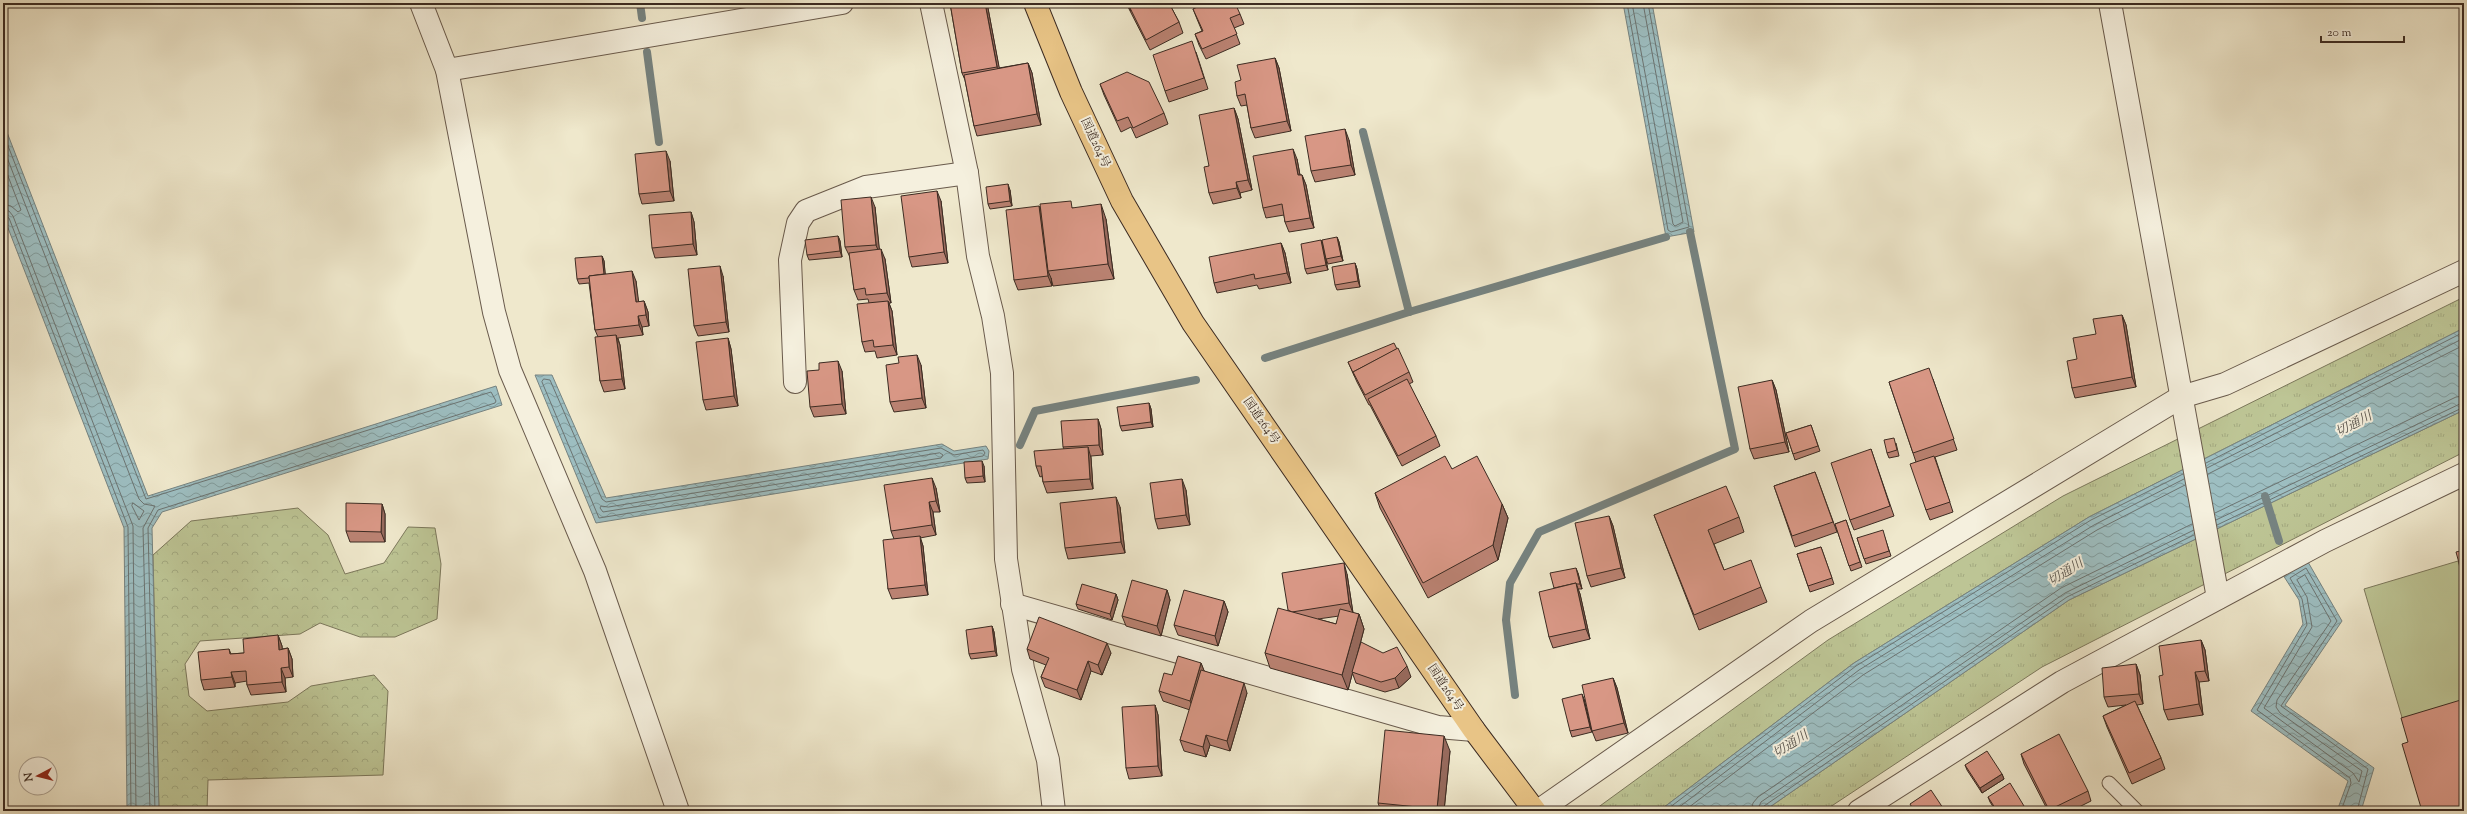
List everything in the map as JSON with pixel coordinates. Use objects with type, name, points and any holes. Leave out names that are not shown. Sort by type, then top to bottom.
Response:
[{"type":"highway","name":"国道264号","points":[[1035,3],[1071,92],[1122,201],[1193,323],[1474,730],[1536,811]]},
{"type":"street","points":[[422,3],[447,70],[494,312],[510,370],[595,571],[678,811]]},
{"type":"street","points":[[447,70],[842,3]]},
{"type":"street","points":[[932,3],[967,173],[978,256],[993,316],[1002,373],[1006,558],[1023,669],[1048,760],[1054,811]]},
{"type":"street","points":[[2110,3],[2217,593]]},
{"type":"street","points":[[795,382],[790,260],[798,223],[806,211],[866,187],[967,173]]},
{"type":"street","points":[[1536,811],[1811,620],[2182,404],[2464,271]]},
{"type":"street","points":[[1859,811],[2062,682],[2217,593],[2464,474]]},
{"type":"street","points":[[1012,604],[1438,727],[1474,730]]},
{"type":"lane","points":[[2109,783],[2138,811]]},
{"type":"green space","points":[[2464,297],[2464,328],[2089,517],[1854,663],[1659,811],[1593,811],[1828,640],[2063,496]]},
{"type":"green space","points":[[2464,410],[2464,452],[2042,667],[1824,811],[1764,811],[2069,600]]},
{"type":"green space","points":[[298,508],[328,535],[345,574],[384,563],[408,527],[435,528],[441,564],[437,619],[395,637],[360,637],[320,623],[300,634],[200,641],[185,664],[189,696],[207,711],[288,702],[311,686],[374,675],[388,691],[383,775],[208,780],[207,810],[159,811],[153,555],[191,521]]},
{"type":"green space","points":[[2458,561],[2464,582],[2464,714],[2406,731],[2364,589]]},
{"type":"water","points":[[1623,3],[1652,3],[1694,232],[1666,237]]},
{"type":"water","points":[[3,122],[148,496],[496,386],[502,405],[162,512],[152,528],[159,811],[127,811],[124,528],[3,215]]},
{"type":"water","name":"切通川","points":[[2464,328],[2464,410],[2069,600],[1764,811],[1659,811],[1854,663],[2089,517]]},
{"type":"water","points":[[535,375],[552,375],[606,498],[942,444],[954,451],[986,446],[989,451],[988,459],[596,523]]},
{"type":"water","points":[[2308,562],[2342,621],[2285,705],[2374,768],[2361,811],[2337,811],[2348,781],[2251,711],[2303,624],[2299,600],[2283,575]]},
{"type":"building","points":[[950,3],[985,3],[997,67],[962,73]]},
{"type":"building","points":[[1127,3],[1139,3],[1130,8],[1131,11]]},
{"type":"building","points":[[1139,3],[1169,3],[1179,22],[1146,40],[1130,8]]},
{"type":"building","points":[[1206,3],[1235,3],[1240,14],[1230,18],[1237,34],[1202,49],[1195,34],[1203,31],[1193,9]]},
{"type":"building","points":[[1192,41],[1204,78],[1165,91],[1153,55]]},
{"type":"building","points":[[1275,58],[1287,121],[1251,128],[1245,94],[1237,96],[1235,82],[1241,80],[1237,65]]},
{"type":"building","points":[[1028,63],[1037,114],[974,126],[964,75]]},
{"type":"building","points":[[1127,72],[1149,82],[1164,113],[1133,128],[1128,117],[1117,121],[1100,84]]},
{"type":"building","points":[[1234,108],[1248,180],[1236,182],[1237,188],[1209,193],[1204,167],[1209,166],[1199,115]]},
{"type":"building","points":[[1345,129],[1351,165],[1311,171],[1305,136]]},
{"type":"building","points":[[1293,149],[1298,175],[1302,175],[1310,218],[1285,222],[1282,204],[1263,208],[1253,156]]},
{"type":"building","points":[[666,151],[670,191],[639,194],[635,154]]},
{"type":"building","points":[[1008,184],[1010,201],[988,204],[986,187]]},
{"type":"building","points":[[937,191],[944,252],[909,257],[901,196]]},
{"type":"building","points":[[871,197],[876,245],[845,247],[841,200]]},
{"type":"building","points":[[1071,201],[1072,208],[1101,204],[1108,264],[1048,271],[1040,204]]},
{"type":"building","points":[[1039,206],[1048,276],[1014,280],[1006,210]]},
{"type":"building","points":[[691,212],[693,244],[652,248],[649,215]]},
{"type":"building","points":[[838,236],[840,251],[807,255],[805,240]]},
{"type":"building","points":[[1337,237],[1341,256],[1326,259],[1322,240]]},
{"type":"building","points":[[1321,240],[1326,265],[1305,269],[1301,244]]},
{"type":"building","points":[[1281,243],[1287,273],[1255,279],[1254,274],[1214,283],[1209,257]]},
{"type":"building","points":[[881,249],[887,293],[866,295],[865,288],[854,290],[849,253]]},
{"type":"building","points":[[602,256],[604,274],[589,276],[589,278],[577,279],[575,258]]},
{"type":"building","points":[[1355,263],[1358,281],[1335,285],[1332,267]]},
{"type":"building","points":[[720,266],[726,322],[694,326],[688,269]]},
{"type":"building","points":[[632,271],[636,302],[644,301],[646,315],[638,316],[639,325],[595,330],[589,276]]},
{"type":"building","points":[[888,301],[893,345],[874,347],[873,340],[862,342],[857,304]]},
{"type":"building","points":[[2122,315],[2132,377],[2072,388],[2067,361],[2077,359],[2073,338],[2096,334],[2093,319]]},
{"type":"building","points":[[616,335],[622,379],[600,381],[595,337]]},
{"type":"building","points":[[728,338],[734,396],[703,400],[696,342]]},
{"type":"building","points":[[1394,343],[1397,349],[1353,372],[1355,377],[1348,362]]},
{"type":"building","points":[[1398,348],[1409,372],[1365,395],[1353,372]]},
{"type":"building","points":[[917,355],[922,398],[890,402],[886,365],[899,363],[898,357]]},
{"type":"building","points":[[838,361],[842,404],[810,407],[807,371],[819,370],[819,363]]},
{"type":"building","points":[[1929,368],[1954,439],[1913,453],[1889,382]]},
{"type":"building","points":[[1407,379],[1436,436],[1398,456],[1368,399]]},
{"type":"building","points":[[1772,380],[1785,442],[1750,449],[1738,387]]},
{"type":"building","points":[[1149,403],[1151,422],[1120,426],[1117,407]]},
{"type":"building","points":[[1098,419],[1099,445],[1063,447],[1061,421]]},
{"type":"building","points":[[1811,425],[1818,446],[1793,454],[1786,433]]},
{"type":"building","points":[[1894,438],[1897,450],[1887,453],[1884,440]]},
{"type":"building","points":[[1088,447],[1090,479],[1043,482],[1041,466],[1036,466],[1034,451]]},
{"type":"building","points":[[1871,449],[1890,506],[1850,520],[1831,463]]},
{"type":"building","points":[[1445,456],[1452,469],[1477,456],[1502,504],[1493,545],[1423,583],[1375,493]]},
{"type":"building","points":[[1934,456],[1950,502],[1926,510],[1910,464]]},
{"type":"building","points":[[982,461],[983,476],[965,478],[964,462]]},
{"type":"building","points":[[1815,472],[1833,522],[1792,536],[1774,486]]},
{"type":"building","points":[[932,478],[936,501],[929,502],[932,525],[891,531],[884,485]]},
{"type":"building","points":[[1182,479],[1186,515],[1155,519],[1150,483]]},
{"type":"building","points":[[1726,486],[1739,517],[1708,530],[1724,570],[1751,560],[1761,587],[1694,615],[1654,515]]},
{"type":"building","points":[[1116,497],[1121,542],[1065,548],[1060,503]]},
{"type":"building","points":[[346,503],[382,504],[381,532],[346,531]]},
{"type":"building","points":[[1609,516],[1621,568],[1587,576],[1575,523]]},
{"type":"building","points":[[1846,520],[1860,562],[1849,566],[1835,524]]},
{"type":"building","points":[[1883,530],[1889,551],[1864,559],[1857,538]]},
{"type":"building","points":[[920,536],[925,585],[888,589],[883,540]]},
{"type":"building","points":[[1821,547],[1832,578],[1808,586],[1797,554]]},
{"type":"building","points":[[2464,550],[2464,581],[2456,552]]},
{"type":"building","points":[[1344,563],[1349,603],[1292,612],[1288,610],[1282,573]]},
{"type":"building","points":[[1576,568],[1580,584],[1576,583],[1554,588],[1550,573]]},
{"type":"building","points":[[1132,580],[1167,590],[1157,626],[1122,616]]},
{"type":"building","points":[[1576,583],[1586,629],[1549,637],[1539,592]]},
{"type":"building","points":[[1082,584],[1116,594],[1110,614],[1076,604]]},
{"type":"building","points":[[1184,590],[1224,601],[1215,636],[1174,625]]},
{"type":"building","points":[[1278,608],[1336,624],[1340,609],[1359,614],[1342,675],[1265,653]]},
{"type":"building","points":[[1039,617],[1107,643],[1098,665],[1088,661],[1077,690],[1041,677],[1049,658],[1027,649]]},
{"type":"building","points":[[992,626],[995,651],[969,654],[966,630]]},
{"type":"building","points":[[278,635],[279,650],[288,648],[289,667],[281,668],[282,682],[247,685],[246,671],[231,672],[232,677],[201,680],[198,652],[229,649],[230,654],[244,653],[243,639]]},
{"type":"building","points":[[2201,640],[2205,671],[2195,672],[2199,704],[2164,710],[2159,676],[2163,675],[2159,646]]},
{"type":"building","points":[[1361,642],[1383,653],[1397,647],[1407,666],[1395,678],[1381,682],[1352,672]]},
{"type":"building","points":[[1178,656],[1201,663],[1190,701],[1159,691],[1164,673],[1172,675]]},
{"type":"building","points":[[2136,664],[2139,694],[2104,697],[2102,668]]},
{"type":"building","points":[[1201,670],[1244,683],[1227,741],[1206,735],[1203,747],[1180,740]]},
{"type":"building","points":[[1613,678],[1624,723],[1592,731],[1582,685]]},
{"type":"building","points":[[1582,694],[1590,727],[1570,731],[1562,699]]},
{"type":"building","points":[[2464,699],[2464,811],[2422,811],[2402,744],[2408,742],[2401,718]]},
{"type":"building","points":[[2135,701],[2161,758],[2129,773],[2103,716]]},
{"type":"building","points":[[1155,705],[1158,766],[1126,768],[1122,707]]},
{"type":"building","points":[[1385,730],[1444,736],[1437,809],[1378,803]]},
{"type":"building","points":[[2059,734],[2088,791],[2049,810],[2021,754]]},
{"type":"building","points":[[1987,751],[2002,774],[1980,788],[1965,765]]},
{"type":"building","points":[[2010,783],[2024,806],[2017,811],[1997,811],[1988,797]]},
{"type":"building","points":[[1931,790],[1945,811],[1914,811],[1910,804]]},
{"type":"waterway","points":[[640,3],[642,18]]},
{"type":"waterway","points":[[647,52],[659,142]]},
{"type":"waterway","points":[[1363,132],[1409,312]]},
{"type":"waterway","points":[[1515,695],[1506,620],[1510,583],[1539,532],[1735,449],[1690,232]]},
{"type":"waterway","points":[[1265,358],[1409,312],[1666,237]]},
{"type":"waterway","points":[[1020,445],[1035,411],[1196,380]]},
{"type":"waterway","points":[[2265,496],[2279,541]]}]
